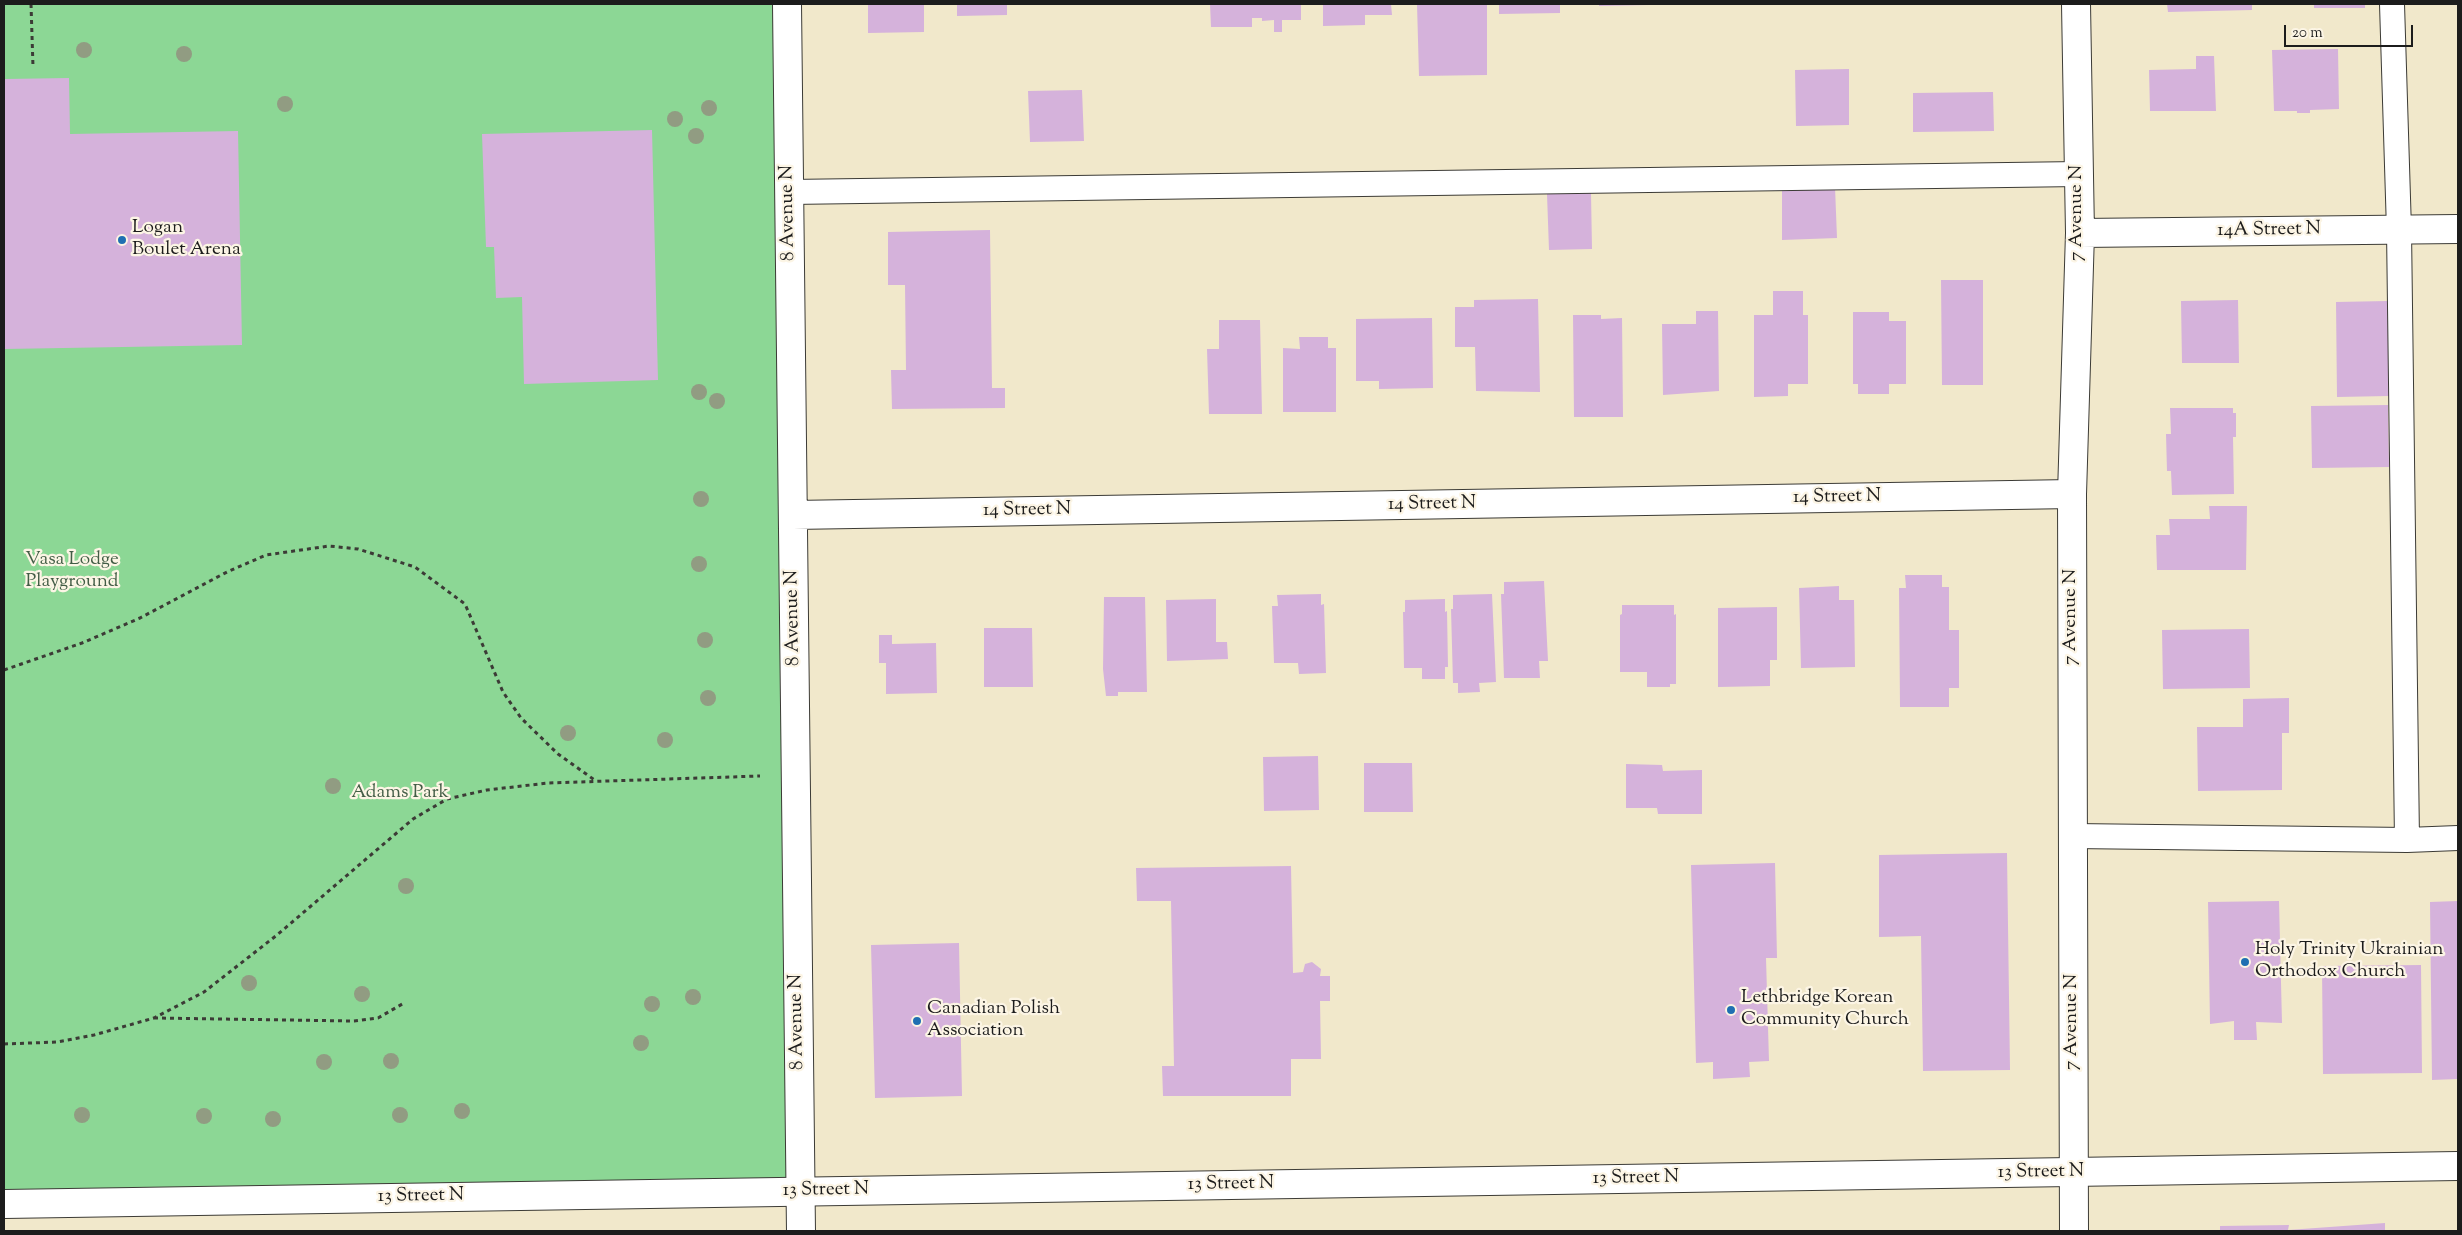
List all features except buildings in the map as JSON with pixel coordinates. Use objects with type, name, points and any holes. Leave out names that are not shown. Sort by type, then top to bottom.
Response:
[{"type":"street","name":"8 Avenue N","points":[[787,4],[801,1231]]},
{"type":"street","name":"7 Avenue N","points":[[2074,1231],[2072,494],[2080,233],[2076,4]]},
{"type":"street","name":"14A Street N","points":[[2080,233],[2458,229]]},
{"type":"street","name":"14 Street N","points":[[793,515],[2072,494]]},
{"type":"street","name":"13 Street N","points":[[4,1204],[2458,1166]]},
{"type":"lane","points":[[2392,4],[2399,230],[2407,840]]},
{"type":"lane","points":[[789,192],[2079,174]]},
{"type":"lane","points":[[2073,836],[2407,840],[2458,838]]},
{"type":"path","points":[[31,4],[33,67]]},
{"type":"path","points":[[4,670],[65,650],[132,622],[227,572],[266,555],[330,546],[358,548],[415,567],[466,604],[500,685],[521,718],[558,754],[596,781]]},
{"type":"path","points":[[4,1044],[57,1042],[94,1035],[154,1018],[204,992],[277,935],[413,819],[428,808],[447,799],[487,790],[548,783],[795,776]]},
{"type":"path","points":[[154,1018],[354,1021],[378,1018],[404,1003]]},
{"type":"green space","name":"Adams Park","points":[[4,4],[787,4],[800,1192],[4,1204]]},
{"type":"place","name":"Logan Boulet Arena","points":[[122,240]]},
{"type":"place","name":"Holy Trinity Ukrainian Orthodox Church","points":[[2245,962]]},
{"type":"place","name":"Lethbridge Korean Community Church","points":[[1731,1010]]},
{"type":"place","name":"Canadian Polish Association","points":[[917,1021]]},
{"type":"park label","name":"Vasa Lodge Playground","points":[[72,572]]}]
